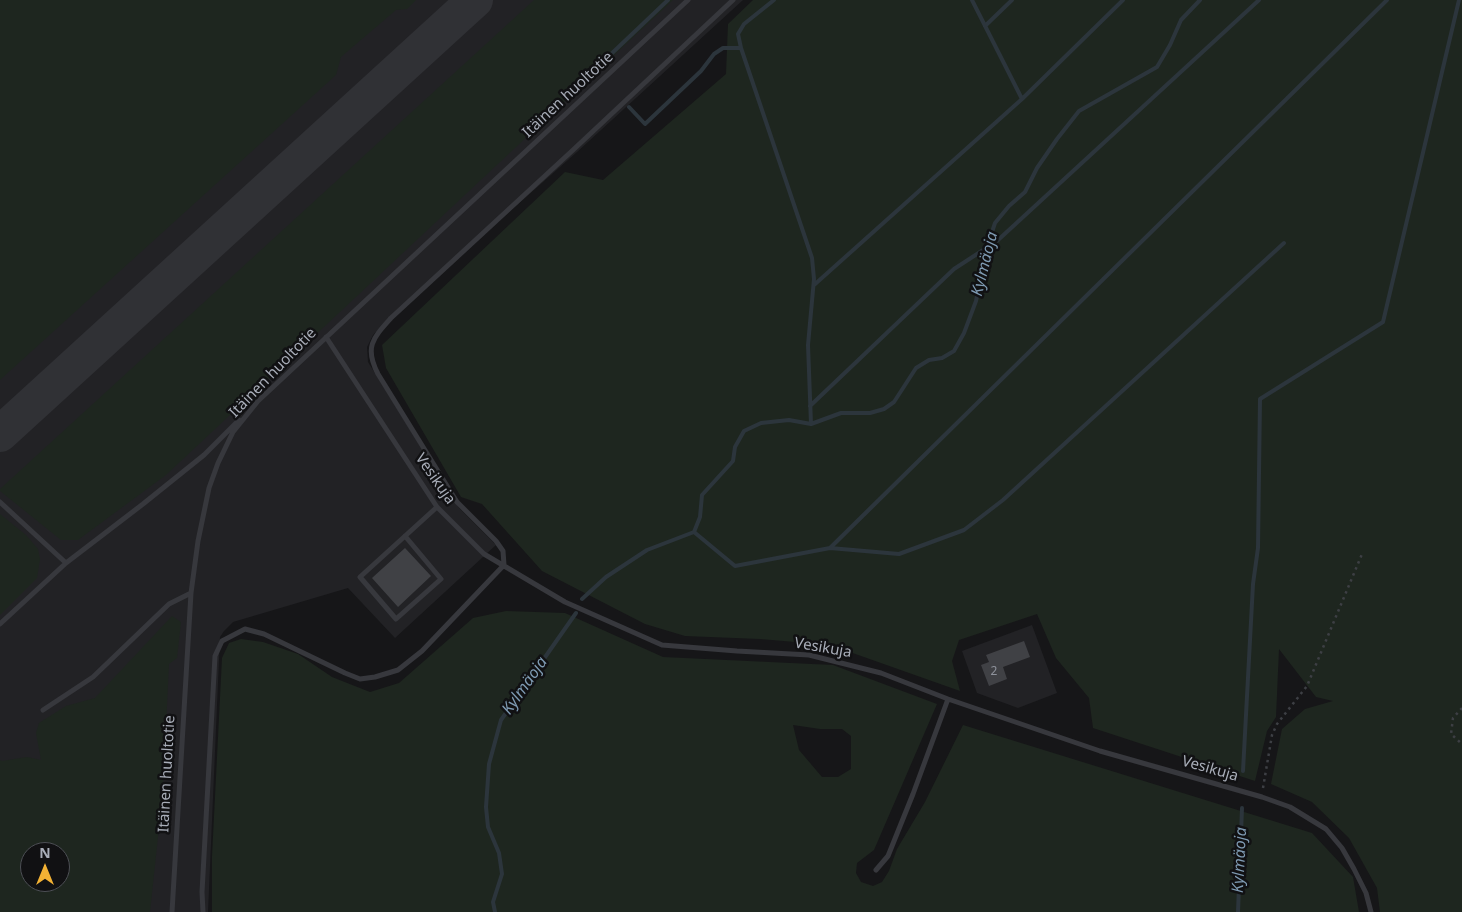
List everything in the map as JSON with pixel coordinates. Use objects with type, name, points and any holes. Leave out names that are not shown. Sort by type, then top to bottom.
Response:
[{"type":"lane","name":"Itäinen huoltotie","points":[[172,912],[191,593],[209,488],[218,463],[233,432],[258,401],[326,336],[688,0]]},
{"type":"lane","points":[[202,912],[216,656],[222,641],[245,629],[264,634],[360,679],[375,677],[398,670],[422,651],[504,565],[503,552],[496,541],[457,502],[378,374],[371,361],[371,349],[375,335],[733,0]]},
{"type":"lane","name":"Vesikuja","points":[[326,336],[437,507],[484,554],[565,602],[662,644],[809,655],[881,673],[948,699],[1100,751],[1262,797],[1290,807],[1326,829],[1342,848],[1366,893],[1371,912]]},
{"type":"lane","points":[[0,624],[66,563],[204,455],[258,401]]},
{"type":"lane","points":[[0,502],[66,563]]},
{"type":"lane","points":[[405,536],[441,579],[396,619],[360,577],[405,536],[437,507]]},
{"type":"lane","points":[[43,710],[92,678],[169,604],[191,593]]},
{"type":"lane","points":[[876,870],[888,856],[948,699]]},
{"type":"path","points":[[1262,797],[1270,744],[1277,724],[1308,686],[1362,554]]},
{"type":"path","points":[[1462,708],[1453,718],[1451,734],[1462,744]]},
{"type":"shaded area","points":[[0,0],[743,0],[577,152],[390,317],[373,335],[367,347],[368,362],[459,508],[496,545],[395,638],[348,588],[233,622],[224,631],[220,637],[208,912],[0,912]]},
{"type":"shaded area","points":[[0,0],[416,0],[407,9],[396,10],[341,57],[336,75],[0,380]]},
{"type":"shaded area","points":[[534,0],[673,0],[166,475],[78,540],[61,540],[0,491],[0,489]]},
{"type":"shaded area","points":[[753,0],[1462,0],[1462,912],[1380,912],[1377,888],[1349,838],[1312,802],[1271,784],[1282,729],[1305,709],[1333,701],[1316,697],[1279,649],[1276,717],[1267,731],[1255,781],[1093,728],[1089,698],[1056,658],[1037,614],[959,640],[952,661],[960,691],[847,651],[807,643],[685,636],[645,624],[542,571],[482,504],[461,497],[386,368],[382,345],[565,172],[603,180],[726,74],[728,24]]},
{"type":"shaded area","points":[[0,514],[26,535],[38,549],[40,559],[37,578],[0,615]]},
{"type":"shaded area","points":[[506,611],[565,613],[663,657],[833,665],[937,704],[874,850],[857,863],[856,873],[861,882],[873,886],[882,882],[889,871],[897,849],[925,802],[963,725],[1312,833],[1353,877],[1359,912],[212,912],[212,856],[222,658],[229,643],[241,639],[263,642],[298,654],[332,677],[370,692],[399,683],[473,618]],"holes":[[[793,725],[820,729],[842,729],[851,736],[851,769],[838,777],[822,777],[799,750]]]},
{"type":"shaded area","points":[[172,616],[181,622],[177,658],[169,664],[163,790],[150,912],[0,912],[0,760],[27,757],[41,760],[36,733],[39,723],[66,706],[95,698]]},
{"type":"shaded area","points":[[1032,625],[1057,693],[1018,708],[977,693],[962,651]]},
{"type":"building","points":[[405,548],[431,576],[398,607],[372,578]]},
{"type":"building","points":[[1024,641],[1030,657],[1003,667],[1007,679],[989,686],[981,665],[989,662],[986,655]]},
{"type":"waterway","points":[[590,76],[668,0]]},
{"type":"waterway","name":"Kylmäoja","points":[[774,0],[744,24],[738,34],[741,48],[812,258],[814,279],[808,345],[811,424]]},
{"type":"waterway","points":[[814,285],[1022,99],[972,0]]},
{"type":"waterway","points":[[985,26],[1012,0]]},
{"type":"waterway","points":[[1022,99],[1123,0]]},
{"type":"waterway","name":"Kylmäoja","points":[[582,599],[606,577],[647,550],[694,532],[700,517],[702,495],[733,461],[735,447],[744,431],[761,423],[789,420],[811,424],[841,413],[870,413],[884,409],[894,402],[916,368],[929,360],[942,358],[954,351],[964,333],[976,301],[987,247],[995,223],[1009,206],[1025,192],[1037,168],[1079,111],[1157,67],[1170,45],[1181,20],[1200,0]]},
{"type":"waterway","points":[[810,406],[954,269],[997,241],[1259,0]]},
{"type":"waterway","points":[[694,532],[735,566],[830,548],[1387,0]]},
{"type":"waterway","points":[[1243,771],[1253,584],[1258,548],[1260,399],[1383,322],[1459,0]]},
{"type":"waterway","points":[[629,107],[645,124],[701,71],[714,54],[723,48],[741,48]]},
{"type":"waterway","points":[[830,548],[899,554],[964,530],[1003,500],[1284,243]]},
{"type":"waterway","name":"Kylmäoja","points":[[495,912],[493,902],[502,874],[499,853],[488,827],[486,807],[489,764],[501,720],[576,613]]},
{"type":"waterway","name":"Kylmäoja","points":[[1238,912],[1242,808]]},
{"type":"taxiway","points":[[0,434],[475,0]]}]
